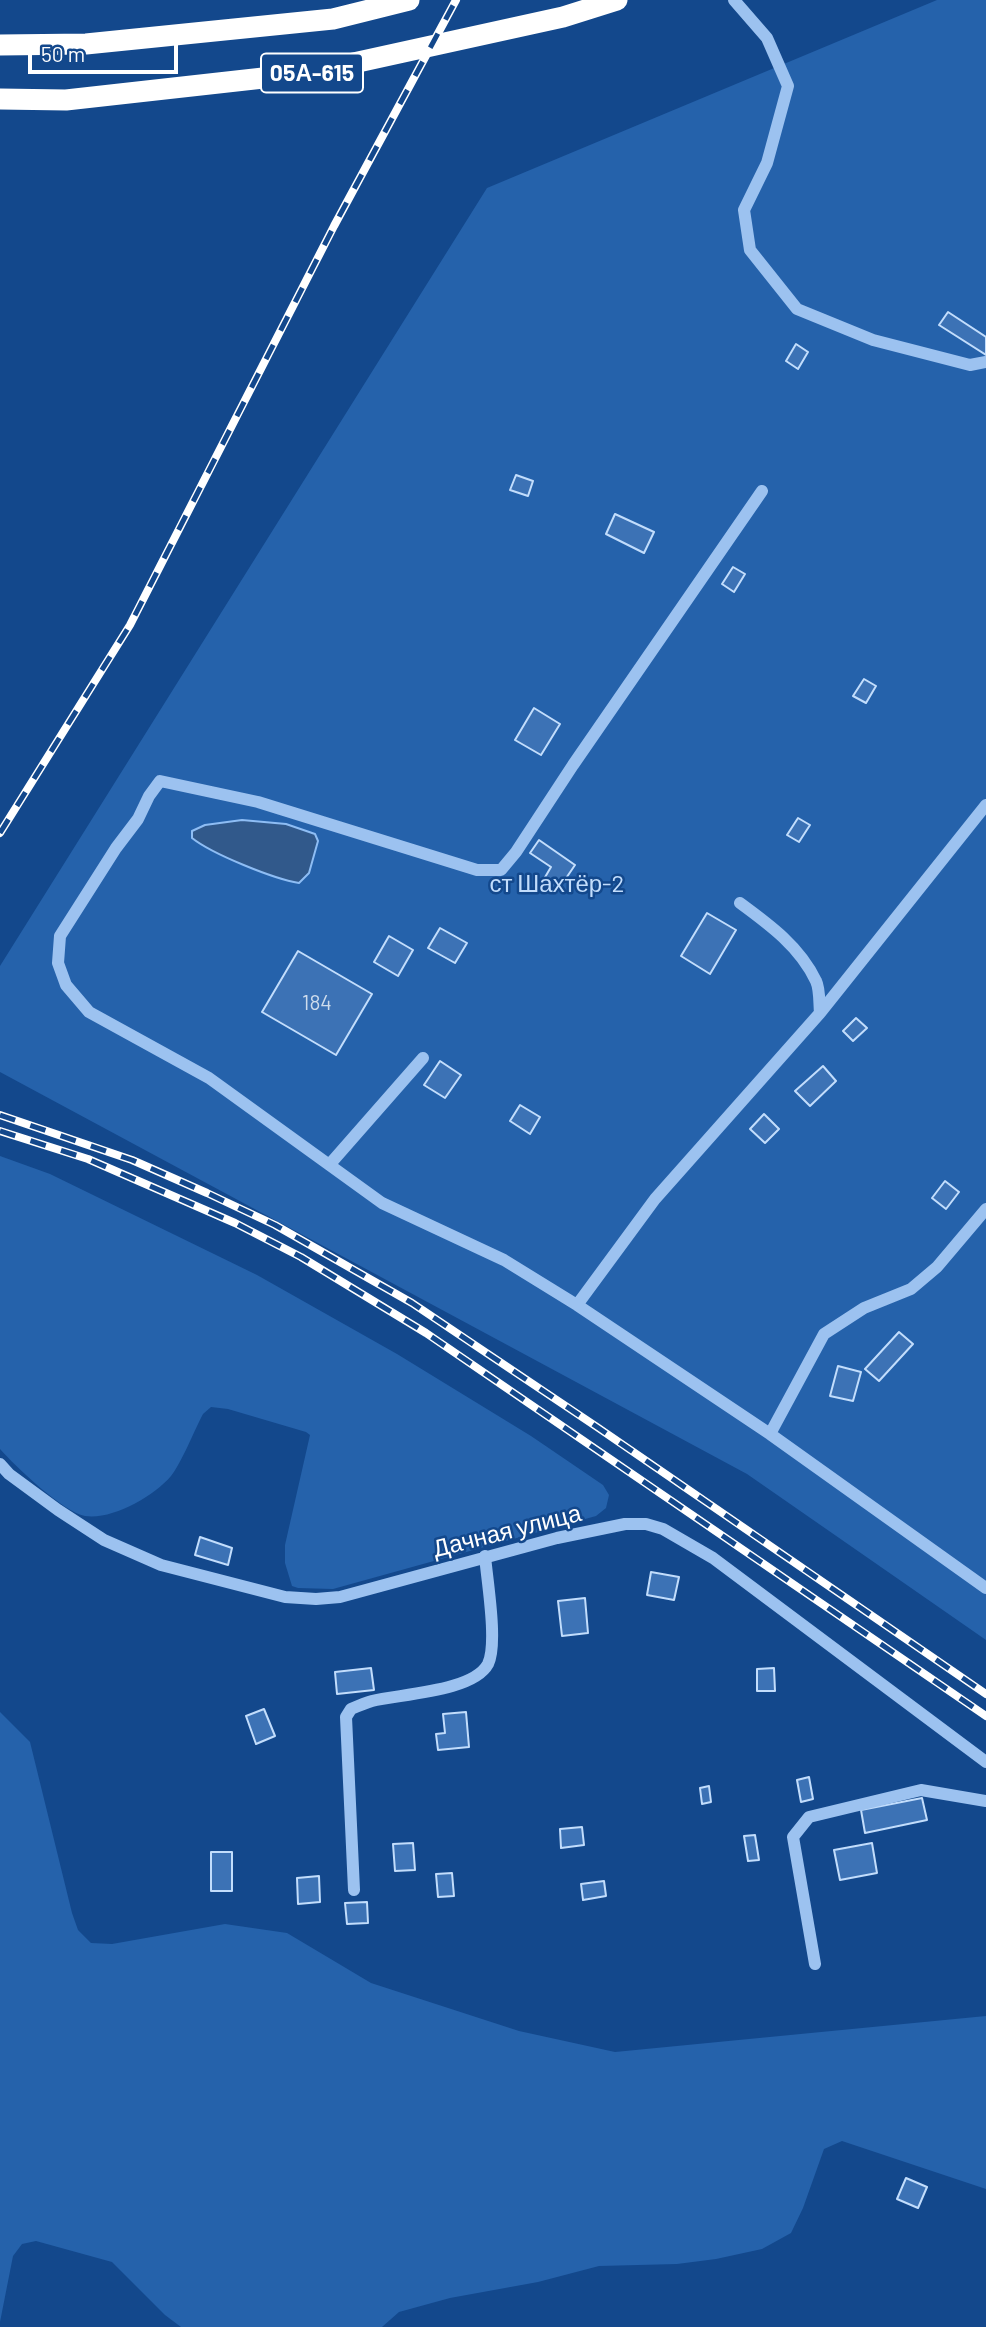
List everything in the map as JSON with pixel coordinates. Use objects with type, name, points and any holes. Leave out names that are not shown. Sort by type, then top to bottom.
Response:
[{"type":"highway","name":"05А-615","points":[[0,45],[86,44],[333,19],[409,0]]},
{"type":"highway","name":"05А-615","points":[[0,99],[66,100],[308,74],[563,17],[617,0]]},
{"type":"street","points":[[734,0],[767,38],[788,86],[767,163],[744,210],[750,250],[797,309],[873,340],[970,365],[986,362]]},
{"type":"street","points":[[762,491],[516,852],[501,870],[477,870],[258,802],[160,781],[138,819],[116,848],[60,936],[58,963],[66,985],[89,1012],[209,1078],[382,1203],[504,1260],[578,1305],[984,1582]]},
{"type":"street","points":[[578,1305],[655,1199],[820,1013],[986,805]]},
{"type":"street","points":[[740,904],[783,934],[817,983],[820,1013]]},
{"type":"street","points":[[330,1164],[423,1058]]},
{"type":"street","points":[[770,1434],[824,1334],[864,1308],[911,1289],[937,1267],[986,1209]]},
{"type":"street","name":"Дачная улица","points":[[0,1464],[19,1481],[103,1540],[160,1565],[285,1597],[340,1597],[485,1556],[625,1524],[646,1524],[663,1529],[713,1558],[986,1762]]},
{"type":"street","points":[[354,1890],[346,1717],[351,1709],[372,1701],[460,1684],[475,1676],[488,1664],[492,1640],[485,1556]]},
{"type":"street","points":[[815,1964],[793,1837],[809,1817],[921,1790],[986,1801]]},
{"type":"green space","name":"ст Шахтёр-2","points":[[937,0],[986,0],[986,1640],[747,1474],[0,1072],[0,966],[487,188]]},
{"type":"green space","points":[[0,1156],[50,1174],[257,1275],[397,1354],[531,1436],[603,1485],[609,1495],[606,1508],[596,1516],[333,1589],[298,1588],[292,1586],[285,1563],[285,1545],[310,1435],[228,1409],[211,1407],[203,1414],[175,1471],[154,1492],[119,1511],[96,1516],[76,1513],[52,1498],[0,1449]]},
{"type":"green space","points":[[0,1712],[30,1742],[72,1913],[78,1930],[91,1943],[112,1944],[225,1924],[287,1933],[371,1983],[519,2031],[615,2052],[986,2016],[986,2189],[842,2141],[824,2149],[791,2233],[762,2249],[677,2264],[599,2266],[538,2282],[450,2298],[399,2312],[382,2327],[181,2327],[165,2315],[112,2262],[36,2241],[22,2244],[13,2256],[0,2322]]},
{"type":"shaded area","points":[[242,820],[286,824],[315,834],[318,841],[309,873],[299,883],[288,881],[228,858],[192,838],[192,831],[205,825]]},
{"type":"building","points":[[948,312],[986,337],[986,355],[939,325]]},
{"type":"building","points":[[796,344],[808,352],[798,369],[786,361]]},
{"type":"building","points":[[516,475],[533,481],[528,496],[510,490]]},
{"type":"building","points":[[615,514],[654,532],[644,553],[606,534]]},
{"type":"building","points":[[733,567],[745,574],[734,592],[722,584]]},
{"type":"building","points":[[864,679],[876,686],[866,703],[853,696]]},
{"type":"building","points":[[534,708],[560,724],[541,755],[515,740]]},
{"type":"building","points":[[798,818],[810,825],[799,842],[787,835]]},
{"type":"building","points":[[539,840],[575,865],[556,893],[541,884],[551,867],[530,853]]},
{"type":"building","points":[[707,913],[736,930],[710,974],[681,956]]},
{"type":"building","points":[[440,928],[467,943],[455,963],[428,948]]},
{"type":"building","points":[[389,936],[413,950],[398,976],[374,962]]},
{"type":"building","points":[[298,951],[372,994],[336,1055],[262,1012]]},
{"type":"building","points":[[856,1018],[867,1028],[853,1041],[843,1031]]},
{"type":"building","points":[[440,1061],[461,1075],[445,1098],[424,1085]]},
{"type":"building","points":[[823,1066],[836,1081],[810,1106],[795,1091]]},
{"type":"building","points":[[520,1105],[540,1117],[530,1134],[510,1121]]},
{"type":"building","points":[[764,1114],[779,1129],[765,1143],[750,1129]]},
{"type":"building","points":[[945,1181],[959,1192],[946,1209],[932,1198]]},
{"type":"building","points":[[899,1332],[913,1344],[879,1381],[865,1369]]},
{"type":"building","points":[[838,1366],[861,1372],[853,1401],[830,1396]]},
{"type":"building","points":[[200,1537],[232,1548],[228,1565],[195,1555]]},
{"type":"building","points":[[651,1572],[679,1577],[674,1600],[647,1595]]},
{"type":"building","points":[[585,1598],[588,1633],[562,1636],[558,1601]]},
{"type":"building","points":[[371,1668],[374,1690],[337,1694],[335,1672]]},
{"type":"building","points":[[774,1668],[775,1691],[757,1691],[757,1669]]},
{"type":"building","points":[[264,1709],[275,1736],[256,1744],[246,1716]]},
{"type":"building","points":[[466,1712],[469,1747],[438,1750],[436,1734],[445,1733],[443,1714]]},
{"type":"building","points":[[809,1777],[813,1799],[801,1802],[797,1780]]},
{"type":"building","points":[[709,1786],[711,1802],[702,1804],[700,1788]]},
{"type":"building","points":[[922,1798],[927,1820],[865,1833],[861,1810]]},
{"type":"building","points":[[582,1827],[584,1845],[561,1848],[560,1829]]},
{"type":"building","points":[[755,1835],[759,1860],[748,1861],[744,1836]]},
{"type":"building","points":[[413,1843],[415,1870],[395,1871],[393,1844]]},
{"type":"building","points":[[872,1843],[877,1873],[840,1880],[834,1850]]},
{"type":"building","points":[[211,1852],[232,1852],[232,1891],[211,1891]]},
{"type":"building","points":[[452,1873],[454,1896],[438,1897],[436,1874]]},
{"type":"building","points":[[319,1876],[320,1902],[298,1904],[297,1878]]},
{"type":"building","points":[[604,1881],[606,1896],[583,1900],[581,1884]]},
{"type":"building","points":[[367,1902],[368,1923],[347,1924],[345,1903]]},
{"type":"building","points":[[906,2178],[927,2187],[918,2208],[897,2199]]},
{"type":"railway","points":[[0,833],[130,625],[334,226],[456,0]]},
{"type":"railway","points":[[0,1115],[132,1160],[207,1193],[275,1225],[412,1303],[986,1694]]},
{"type":"railway","points":[[0,1131],[88,1159],[235,1223],[301,1257],[426,1333],[986,1716]]}]
